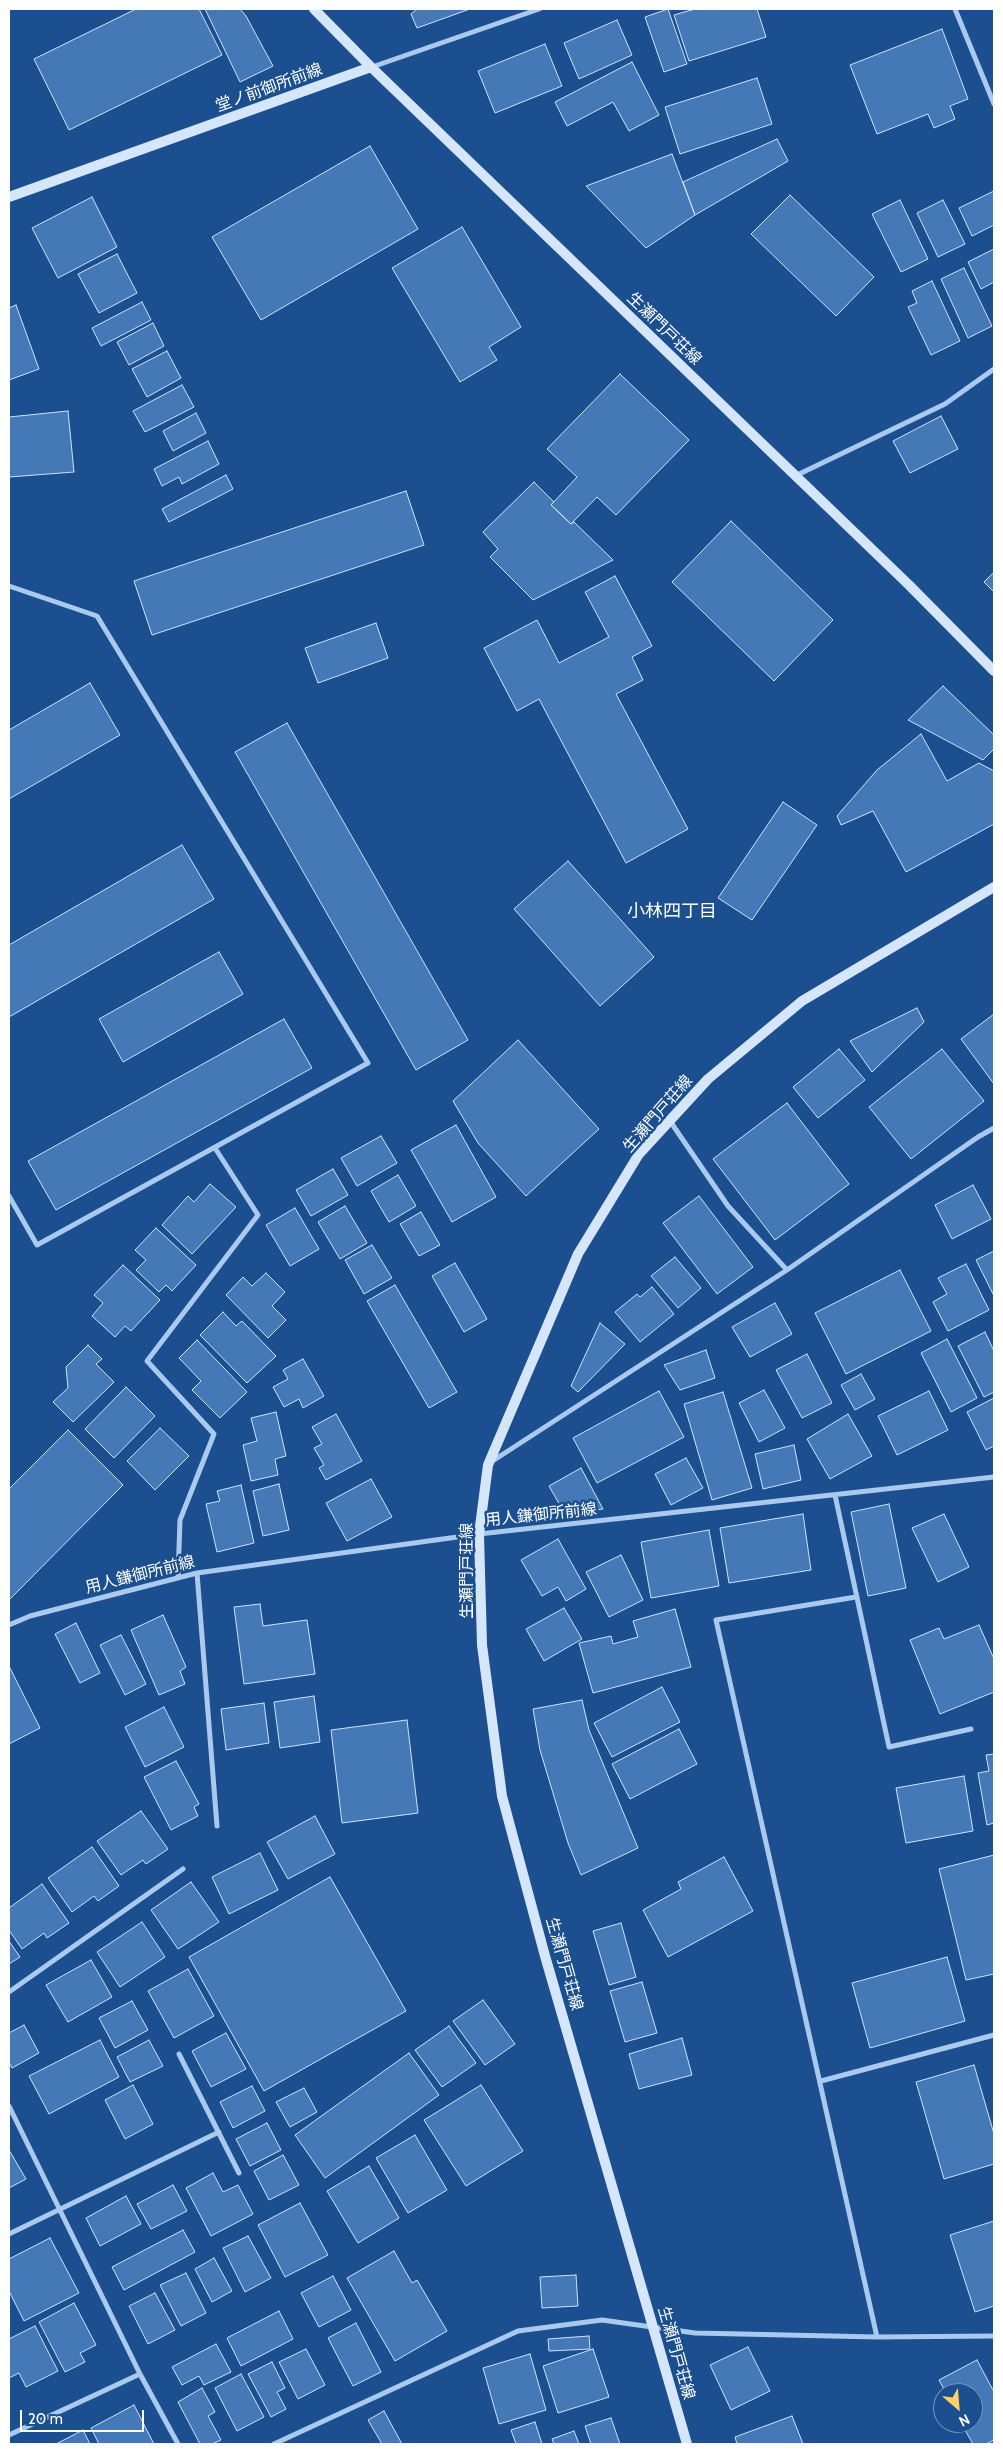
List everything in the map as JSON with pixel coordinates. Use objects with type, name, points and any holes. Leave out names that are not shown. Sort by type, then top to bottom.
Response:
[{"type":"main road","name":"生瀬門戸荘線","points":[[314,9],[371,67],[994,671]]},
{"type":"main road","name":"堂ノ前御所前線","points":[[9,197],[371,67]]},
{"type":"main road","name":"生瀬門戸荘線","points":[[687,2444],[546,1956],[502,1796],[482,1644],[479,1534],[488,1465],[578,1254],[639,1154],[708,1079],[802,1001],[994,886]]},
{"type":"street","name":"堂ノ前御所前線","points":[[371,67],[539,9]]},
{"type":"street","points":[[955,9],[994,104]]},
{"type":"street","points":[[795,476],[945,404],[994,369]]},
{"type":"street","points":[[9,586],[97,616],[368,1063],[37,1245],[9,1196]]},
{"type":"street","points":[[670,1121],[728,1206],[787,1270]]},
{"type":"street","points":[[488,1465],[787,1270],[978,1137],[994,1128]]},
{"type":"street","points":[[178,1578],[180,1520],[214,1434],[147,1361],[258,1215],[214,1148]]},
{"type":"street","name":"用人鎌御所前線","points":[[9,1625],[30,1616],[197,1573],[479,1534],[994,1477]]},
{"type":"street","points":[[835,1495],[889,1747],[971,1729]]},
{"type":"street","points":[[197,1573],[218,1826]]},
{"type":"street","points":[[856,1597],[716,1620],[877,2337]]},
{"type":"street","points":[[9,1992],[183,1869]]},
{"type":"street","points":[[821,2082],[994,2035]]},
{"type":"street","points":[[179,2054],[239,2173]]},
{"type":"street","points":[[9,2106],[140,2374],[178,2444]]},
{"type":"street","points":[[9,2234],[60,2211],[219,2132]]},
{"type":"street","points":[[274,2444],[518,2331],[602,2320],[695,2333],[877,2337],[994,2336]]},
{"type":"street","points":[[9,2435],[140,2374]]},
{"type":"building","points":[[136,9],[199,9],[222,55],[69,130],[34,59]]},
{"type":"building","points":[[205,9],[240,9],[246,16],[273,66],[240,82]]},
{"type":"building","points":[[417,9],[470,9],[417,28],[411,14]]},
{"type":"building","points":[[668,9],[687,64],[664,72],[645,17]]},
{"type":"building","points":[[695,9],[757,9],[766,37],[689,61],[674,15]]},
{"type":"building","points":[[617,20],[632,55],[579,79],[564,43]]},
{"type":"building","points":[[942,29],[968,99],[950,106],[955,119],[934,128],[928,114],[877,134],[850,65]]},
{"type":"building","points":[[545,44],[562,86],[495,113],[478,71]]},
{"type":"building","points":[[632,62],[659,115],[629,131],[613,102],[567,126],[555,102]]},
{"type":"building","points":[[757,78],[772,124],[680,154],[665,107]]},
{"type":"building","points":[[777,139],[788,161],[695,215],[683,182]]},
{"type":"building","points":[[370,146],[418,229],[261,320],[212,237]]},
{"type":"building","points":[[672,154],[695,215],[646,248],[586,186]]},
{"type":"building","points":[[994,191],[994,225],[972,236],[959,208]]},
{"type":"building","points":[[790,195],[874,277],[836,316],[751,234]]},
{"type":"building","points":[[92,197],[117,247],[58,278],[32,228]]},
{"type":"building","points":[[900,200],[928,259],[901,272],[872,214]]},
{"type":"building","points":[[943,200],[965,244],[938,257],[917,213]]},
{"type":"building","points":[[462,227],[521,327],[489,347],[497,360],[460,382],[392,268]]},
{"type":"building","points":[[994,249],[994,282],[981,289],[968,262]]},
{"type":"building","points":[[117,254],[137,293],[99,313],[78,274]]},
{"type":"building","points":[[964,268],[992,326],[968,338],[941,279]]},
{"type":"building","points":[[932,281],[960,341],[931,355],[908,307],[917,303],[912,291]]},
{"type":"building","points":[[142,302],[151,320],[101,346],[92,328]]},
{"type":"building","points":[[16,305],[39,369],[9,380],[9,308]]},
{"type":"building","points":[[153,323],[164,346],[129,365],[117,342]]},
{"type":"building","points":[[167,351],[181,378],[147,397],[132,369]]},
{"type":"building","points":[[620,374],[689,440],[616,515],[597,497],[571,524],[551,505],[577,477],[547,449]]},
{"type":"building","points":[[182,385],[194,407],[145,432],[133,411]]},
{"type":"building","points":[[68,411],[74,472],[9,477],[9,417]]},
{"type":"building","points":[[196,413],[206,433],[173,451],[163,431]]},
{"type":"building","points":[[941,416],[958,449],[910,473],[893,441]]},
{"type":"building","points":[[208,441],[219,464],[182,484],[179,477],[162,486],[154,469]]},
{"type":"building","points":[[226,475],[233,489],[169,522],[162,509]]},
{"type":"building","points":[[534,482],[554,502],[551,505],[571,524],[574,522],[613,560],[533,600],[490,557],[498,549],[483,532]]},
{"type":"building","points":[[406,491],[424,545],[152,635],[134,581]]},
{"type":"building","points":[[731,521],[833,620],[774,681],[672,582]]},
{"type":"building","points":[[994,572],[994,592],[984,582]]},
{"type":"building","points":[[615,576],[652,646],[632,657],[643,680],[616,694],[688,829],[626,863],[539,699],[517,711],[484,648],[537,620],[559,663],[609,637],[585,592]]},
{"type":"building","points":[[376,623],[388,658],[318,683],[305,648]]},
{"type":"building","points":[[90,683],[120,735],[9,799],[9,730]]},
{"type":"building","points":[[943,686],[994,735],[994,749],[983,760],[908,720]]},
{"type":"building","points":[[287,723],[468,1040],[416,1070],[235,752]]},
{"type":"building","points":[[921,734],[947,781],[979,763],[994,771],[994,824],[906,872],[873,811],[841,825],[837,816],[877,770]]},
{"type":"building","points":[[783,802],[817,825],[752,920],[718,898]]},
{"type":"building","points":[[182,845],[214,899],[9,1017],[9,945]]},
{"type":"building","points":[[568,861],[654,957],[600,1006],[514,909]]},
{"type":"building","points":[[219,952],[243,994],[123,1062],[99,1019]]},
{"type":"building","points":[[917,1008],[924,1022],[872,1072],[850,1041]]},
{"type":"building","points":[[994,1014],[994,1084],[961,1039]]},
{"type":"building","points":[[284,1019],[312,1068],[56,1210],[28,1161]]},
{"type":"building","points":[[518,1040],[599,1129],[526,1196],[478,1143],[453,1101]]},
{"type":"building","points":[[839,1049],[865,1080],[818,1118],[793,1087]]},
{"type":"building","points":[[942,1049],[984,1101],[911,1159],[869,1107]]},
{"type":"building","points":[[787,1103],[849,1184],[775,1240],[713,1159]]},
{"type":"building","points":[[456,1125],[496,1197],[452,1222],[411,1150]]},
{"type":"building","points":[[381,1136],[397,1163],[357,1186],[341,1158]]},
{"type":"building","points":[[333,1169],[348,1195],[311,1216],[296,1190]]},
{"type":"building","points":[[398,1175],[416,1206],[389,1222],[371,1191]]},
{"type":"building","points":[[210,1184],[236,1207],[192,1254],[162,1225],[188,1196],[194,1202]]},
{"type":"building","points":[[973,1185],[991,1219],[952,1239],[935,1205]]},
{"type":"building","points":[[699,1196],[753,1267],[717,1294],[663,1223]]},
{"type":"building","points":[[345,1206],[367,1243],[340,1259],[318,1222]]},
{"type":"building","points":[[295,1208],[319,1249],[290,1266],[266,1225]]},
{"type":"building","points":[[421,1212],[440,1245],[419,1256],[400,1224]]},
{"type":"building","points":[[156,1228],[196,1265],[172,1291],[166,1285],[159,1292],[136,1270],[146,1260],[135,1250]]},
{"type":"building","points":[[372,1245],[392,1278],[364,1294],[345,1260]]},
{"type":"building","points":[[994,1251],[994,1296],[976,1260]]},
{"type":"building","points":[[675,1257],[701,1288],[678,1308],[651,1276]]},
{"type":"building","points":[[455,1263],[487,1319],[464,1332],[432,1276]]},
{"type":"building","points":[[966,1264],[989,1310],[948,1331],[933,1302],[947,1294],[938,1278]]},
{"type":"building","points":[[123,1265],[160,1300],[131,1331],[125,1326],[115,1337],[92,1316],[103,1303],[94,1295]]},
{"type":"building","points":[[900,1270],[931,1331],[846,1374],[815,1313]]},
{"type":"building","points":[[266,1273],[285,1292],[272,1306],[286,1320],[268,1338],[226,1295],[243,1277],[252,1286]]},
{"type":"building","points":[[395,1285],[457,1392],[429,1408],[367,1301]]},
{"type":"building","points":[[652,1287],[674,1314],[640,1342],[615,1312],[637,1294],[640,1297]]},
{"type":"building","points":[[775,1303],[792,1334],[750,1357],[732,1327]]},
{"type":"building","points":[[223,1312],[236,1326],[242,1321],[276,1356],[247,1383],[200,1335]]},
{"type":"building","points":[[600,1323],[625,1344],[578,1392],[571,1386]]},
{"type":"building","points":[[985,1332],[994,1351],[994,1392],[984,1397],[958,1346]]},
{"type":"building","points":[[947,1339],[977,1398],[951,1412],[921,1353]]},
{"type":"building","points":[[197,1340],[247,1392],[220,1418],[192,1390],[201,1381],[179,1358]]},
{"type":"building","points":[[88,1345],[102,1359],[96,1364],[114,1382],[73,1422],[53,1402],[68,1388],[66,1367]]},
{"type":"building","points":[[706,1350],[715,1378],[680,1390],[664,1365]]},
{"type":"building","points":[[807,1354],[832,1403],[802,1418],[776,1370]]},
{"type":"building","points":[[303,1359],[324,1396],[303,1408],[299,1399],[284,1407],[273,1387],[288,1379],[283,1370]]},
{"type":"building","points":[[861,1374],[875,1399],[855,1410],[841,1385]]},
{"type":"building","points":[[126,1387],[155,1416],[114,1458],[85,1429]]},
{"type":"building","points":[[764,1390],[785,1428],[759,1442],[739,1403]]},
{"type":"building","points":[[659,1391],[684,1437],[597,1483],[573,1438]]},
{"type":"building","points":[[929,1391],[948,1430],[897,1455],[878,1416]]},
{"type":"building","points":[[723,1392],[752,1488],[712,1500],[684,1404]]},
{"type":"building","points":[[994,1398],[994,1446],[986,1450],[967,1412]]},
{"type":"building","points":[[276,1412],[286,1456],[275,1459],[278,1475],[251,1481],[243,1445],[257,1441],[251,1418]]},
{"type":"building","points":[[336,1414],[362,1461],[326,1480],[319,1468],[324,1465],[314,1448],[322,1444],[312,1427]]},
{"type":"building","points":[[848,1414],[872,1456],[830,1479],[807,1439]]},
{"type":"building","points":[[160,1428],[189,1456],[155,1490],[127,1461]]},
{"type":"building","points":[[68,1430],[123,1485],[9,1600],[9,1489]]},
{"type":"building","points":[[794,1445],[801,1480],[763,1489],[755,1454]]},
{"type":"building","points":[[686,1458],[703,1488],[671,1505],[655,1474]]},
{"type":"building","points":[[581,1468],[603,1509],[565,1514],[549,1486]]},
{"type":"building","points":[[371,1479],[392,1517],[347,1541],[326,1503]]},
{"type":"building","points":[[279,1484],[289,1530],[263,1536],[253,1491]]},
{"type":"building","points":[[241,1485],[254,1543],[217,1552],[206,1504],[220,1501],[217,1491]]},
{"type":"building","points":[[889,1504],[906,1588],[868,1596],[851,1512]]},
{"type":"building","points":[[803,1514],[811,1570],[729,1583],[720,1528]]},
{"type":"building","points":[[944,1514],[969,1567],[938,1582],[912,1528]]},
{"type":"building","points":[[709,1530],[719,1586],[651,1598],[641,1542]]},
{"type":"building","points":[[558,1539],[586,1589],[566,1601],[558,1587],[542,1596],[521,1560]]},
{"type":"building","points":[[621,1555],[643,1600],[609,1617],[586,1572]]},
{"type":"building","points":[[260,1604],[263,1626],[307,1620],[315,1674],[244,1684],[234,1607]]},
{"type":"building","points":[[564,1608],[582,1639],[544,1661],[526,1629]]},
{"type":"building","points":[[675,1609],[691,1667],[593,1693],[579,1643],[611,1636],[613,1644],[638,1637],[633,1621]]},
{"type":"building","points":[[163,1615],[186,1667],[180,1671],[185,1684],[159,1695],[131,1630]]},
{"type":"building","points":[[76,1623],[100,1673],[80,1683],[55,1634]]},
{"type":"building","points":[[979,1625],[994,1659],[994,1692],[940,1714],[910,1640],[939,1628],[944,1639]]},
{"type":"building","points":[[121,1635],[146,1684],[125,1695],[100,1645]]},
{"type":"building","points":[[9,1666],[40,1728],[9,1744]]},
{"type":"building","points":[[662,1687],[680,1722],[612,1757],[594,1723]]},
{"type":"building","points":[[314,1696],[320,1742],[280,1748],[274,1702]]},
{"type":"building","points":[[582,1700],[589,1730],[638,1848],[581,1875],[568,1843],[540,1750],[533,1709]]},
{"type":"building","points":[[264,1703],[269,1743],[226,1750],[221,1709]]},
{"type":"building","points":[[164,1707],[184,1747],[145,1767],[125,1727]]},
{"type":"building","points":[[407,1720],[418,1813],[342,1823],[331,1730]]},
{"type":"building","points":[[679,1729],[697,1764],[630,1799],[612,1764]]},
{"type":"building","points":[[994,1754],[994,1823],[987,1825],[978,1773],[989,1771],[986,1755]]},
{"type":"building","points":[[176,1761],[199,1804],[194,1807],[198,1816],[171,1830],[144,1777]]},
{"type":"building","points":[[964,1776],[973,1831],[906,1843],[896,1788]]},
{"type":"building","points":[[141,1811],[168,1849],[146,1864],[143,1860],[121,1875],[97,1841]]},
{"type":"building","points":[[315,1816],[335,1854],[288,1879],[267,1842]]},
{"type":"building","points":[[92,1847],[119,1886],[98,1901],[94,1896],[72,1912],[48,1878]]},
{"type":"building","points":[[260,1853],[278,1890],[229,1914],[212,1877]]},
{"type":"building","points":[[994,1855],[994,1974],[966,1980],[939,1869]]},
{"type":"building","points":[[724,1857],[753,1911],[668,1957],[643,1910],[681,1889],[678,1882]]},
{"type":"building","points":[[330,1877],[406,2011],[264,2091],[189,1957]]},
{"type":"building","points":[[191,1882],[219,1922],[178,1949],[151,1910]]},
{"type":"building","points":[[42,1884],[69,1923],[47,1938],[44,1933],[22,1949],[9,1930],[9,1908]]},
{"type":"building","points":[[142,1922],[165,1957],[120,1987],[97,1952]]},
{"type":"building","points":[[621,1923],[636,1977],[609,1985],[593,1931]]},
{"type":"building","points":[[9,1941],[20,1957],[9,1964]]},
{"type":"building","points":[[947,1957],[965,2021],[870,2048],[852,1983]]},
{"type":"building","points":[[91,1960],[112,1997],[68,2022],[46,1985]]},
{"type":"building","points":[[188,1969],[214,2016],[174,2038],[148,1991]]},
{"type":"building","points":[[642,1982],[657,2033],[625,2042],[610,1991]]},
{"type":"building","points":[[483,2000],[515,2044],[485,2065],[453,2021]]},
{"type":"building","points":[[132,2001],[148,2030],[115,2048],[99,2018]]},
{"type":"building","points":[[24,2025],[39,2053],[12,2068],[9,2062],[9,2033]]},
{"type":"building","points":[[449,2026],[476,2063],[442,2087],[415,2050]]},
{"type":"building","points":[[226,2033],[246,2069],[211,2087],[192,2051]]},
{"type":"building","points":[[682,2038],[692,2075],[639,2089],[629,2054]]},
{"type":"building","points":[[100,2040],[119,2077],[49,2114],[29,2076]]},
{"type":"building","points":[[149,2040],[163,2066],[130,2082],[117,2057]]},
{"type":"building","points":[[409,2053],[439,2095],[325,2178],[295,2135]]},
{"type":"building","points":[[974,2065],[994,2134],[994,2164],[944,2179],[916,2082]]},
{"type":"building","points":[[133,2085],[153,2124],[125,2139],[105,2100]]},
{"type":"building","points":[[481,2085],[523,2151],[466,2186],[424,2120]]},
{"type":"building","points":[[252,2086],[265,2111],[233,2128],[220,2102]]},
{"type":"building","points":[[304,2088],[317,2112],[290,2127],[276,2102]]},
{"type":"building","points":[[267,2123],[281,2150],[250,2166],[236,2139]]},
{"type":"building","points":[[415,2135],[447,2190],[408,2213],[376,2158]]},
{"type":"building","points":[[9,2150],[26,2179],[9,2188]]},
{"type":"building","points":[[283,2155],[299,2185],[269,2200],[254,2171]]},
{"type":"building","points":[[369,2166],[399,2218],[358,2243],[327,2191]]},
{"type":"building","points":[[213,2173],[223,2192],[238,2185],[253,2214],[211,2236],[186,2188]]},
{"type":"building","points":[[173,2185],[187,2211],[151,2229],[137,2204]]},
{"type":"building","points":[[126,2196],[141,2224],[100,2246],[86,2218]]},
{"type":"building","points":[[300,2203],[328,2255],[285,2277],[258,2225]]},
{"type":"building","points":[[994,2221],[994,2306],[975,2312],[950,2235]]},
{"type":"building","points":[[183,2230],[195,2252],[124,2290],[112,2267]]},
{"type":"building","points":[[248,2236],[271,2278],[245,2292],[223,2248]]},
{"type":"building","points":[[50,2238],[79,2293],[24,2321],[9,2291],[9,2259]]},
{"type":"building","points":[[394,2251],[412,2283],[417,2280],[447,2331],[395,2361],[347,2278]]},
{"type":"building","points":[[214,2258],[232,2291],[212,2302],[195,2269]]},
{"type":"building","points":[[186,2273],[206,2313],[181,2326],[160,2285]]},
{"type":"building","points":[[576,2275],[578,2306],[542,2308],[540,2277]]},
{"type":"building","points":[[333,2276],[351,2310],[319,2327],[301,2293]]},
{"type":"building","points":[[155,2293],[175,2330],[148,2344],[129,2306]]},
{"type":"building","points":[[74,2303],[96,2345],[80,2353],[85,2362],[65,2372],[39,2322]]},
{"type":"building","points":[[279,2311],[293,2339],[241,2366],[227,2338]]},
{"type":"building","points":[[356,2323],[381,2372],[353,2386],[328,2338]]},
{"type":"building","points":[[35,2326],[58,2371],[26,2387],[19,2373],[9,2378],[9,2339]]},
{"type":"building","points":[[589,2336],[590,2349],[549,2351],[548,2339]]},
{"type":"building","points":[[216,2344],[231,2372],[204,2385],[199,2376],[182,2385],[172,2367]]},
{"type":"building","points":[[748,2347],[770,2391],[731,2410],[710,2365]]},
{"type":"building","points":[[306,2349],[325,2385],[298,2399],[279,2362]]},
{"type":"building","points":[[593,2349],[609,2397],[558,2413],[543,2366]]},
{"type":"building","points":[[530,2354],[546,2410],[499,2424],[483,2368]]},
{"type":"building","points":[[977,2360],[994,2392],[994,2440],[986,2444],[973,2444],[967,2433],[983,2433],[983,2383],[941,2383],[939,2380]]},
{"type":"building","points":[[272,2362],[285,2388],[277,2392],[286,2409],[271,2417],[248,2374]]},
{"type":"building","points":[[241,2374],[264,2417],[237,2431],[215,2388]]},
{"type":"building","points":[[202,2388],[215,2412],[208,2416],[221,2440],[212,2444],[200,2444],[178,2402]]},
{"type":"building","points":[[134,2405],[154,2444],[99,2444],[91,2428]]},
{"type":"building","points":[[384,2411],[402,2444],[382,2444],[368,2420]]},
{"type":"building","points":[[792,2416],[803,2444],[737,2444],[735,2437]]},
{"type":"building","points":[[611,2418],[620,2444],[591,2444],[585,2426]]},
{"type":"building","points":[[535,2422],[542,2444],[516,2444],[511,2430]]},
{"type":"building","points":[[83,2430],[90,2444],[56,2444]]},
{"type":"building","points":[[574,2431],[579,2444],[554,2444],[552,2439]]},
{"type":"district","name":"小林四丁目","points":[[672,912]]}]
